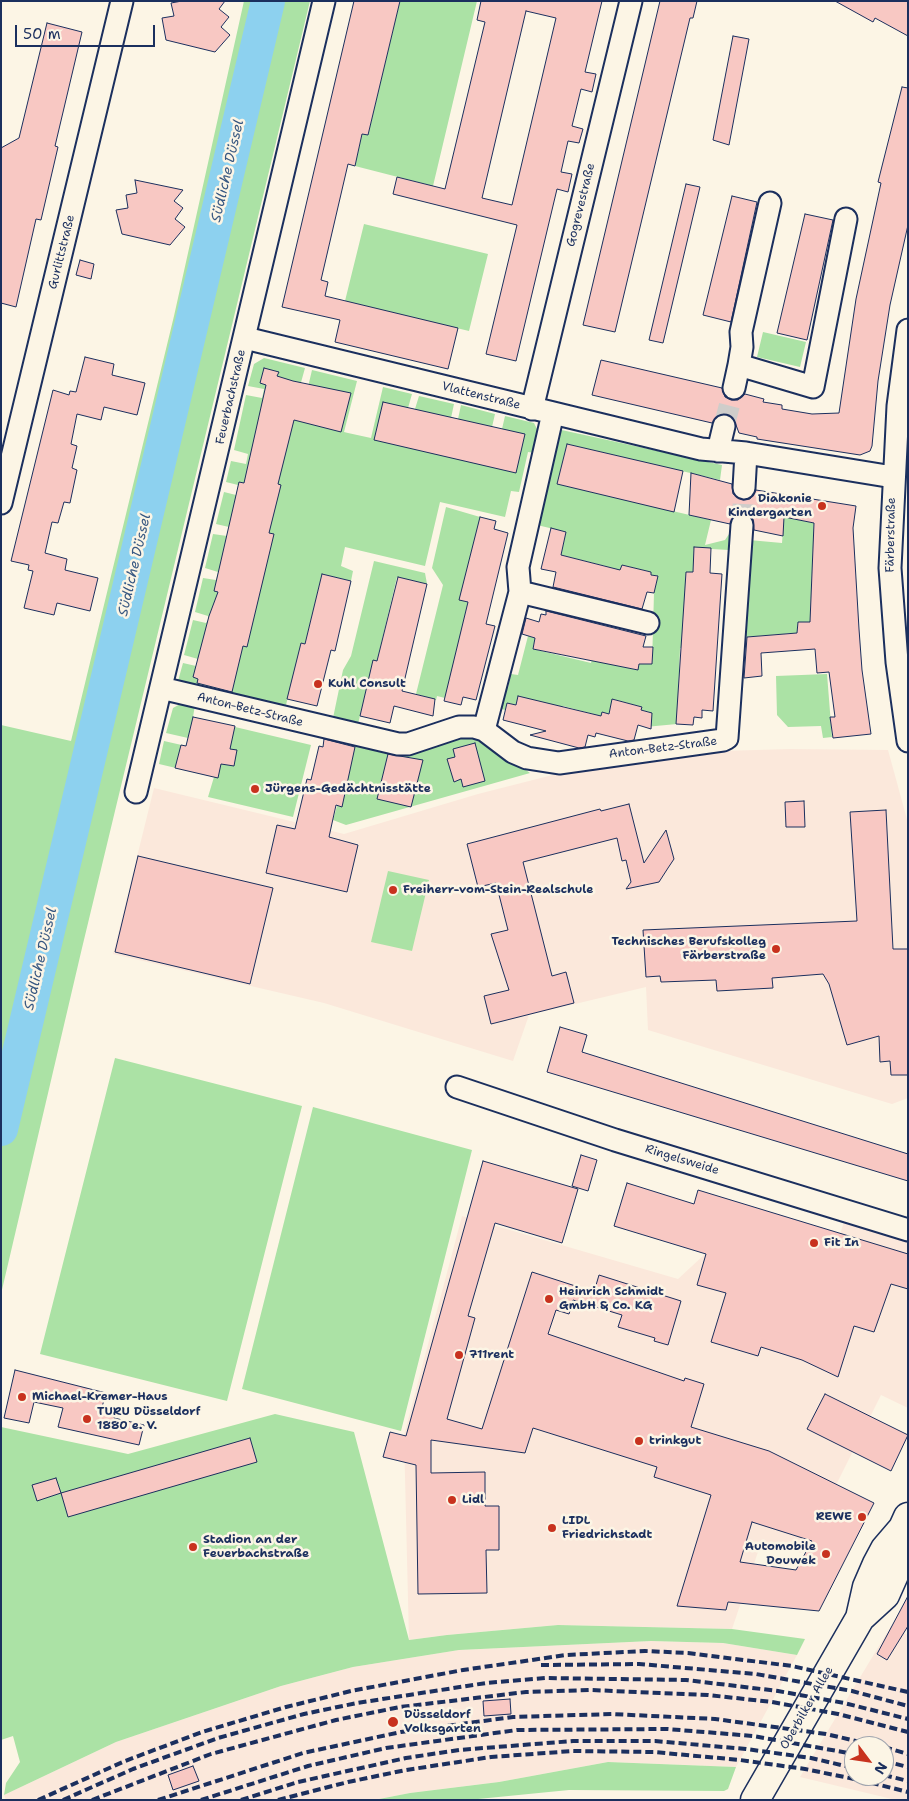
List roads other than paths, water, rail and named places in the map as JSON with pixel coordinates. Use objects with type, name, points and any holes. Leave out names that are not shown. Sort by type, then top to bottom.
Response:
[{"type":"main road","name":"Oberbilker Allee","points":[[755,1800],[861,1617],[866,1588],[877,1564],[885,1549],[905,1522]]},
{"type":"street","name":"Gurlittstraße","points":[[1,503],[122,1]]},
{"type":"street","name":"Feuerbachstraße","points":[[136,792],[324,1]]},
{"type":"street","name":"Gogrevestraße","points":[[532,408],[631,1]]},
{"type":"street","points":[[734,388],[742,347],[741,332],[770,203]]},
{"type":"street","points":[[739,365],[813,387],[846,219]]},
{"type":"street","name":"Färberstraße","points":[[908,330],[898,406],[890,568],[897,662],[908,741]]},
{"type":"street","name":"Vlattenstraße","points":[[245,338],[718,451],[746,453],[893,477]]},
{"type":"street","points":[[484,730],[520,592],[518,567],[554,413]]},
{"type":"street","points":[[718,451],[724,426]]},
{"type":"street","points":[[744,488],[746,453]]},
{"type":"street","name":"Anton-Betz-Straße","points":[[161,688],[398,744],[408,744],[459,727],[474,727],[484,730],[513,752],[527,758],[559,763],[723,740],[727,738],[742,525]]},
{"type":"street","points":[[520,592],[648,623]]},
{"type":"street","name":"Ringelsweide","points":[[457,1087],[615,1140],[908,1230]]},
{"type":"waterway","name":"Südliche Düssel","points":[[1,1129],[268,1]]},
{"type":"tunnel","points":[[724,426],[734,388]]},
{"type":"tunnel","points":[[742,525],[744,488]]},
{"type":"railway","points":[[38,1800],[125,1761],[202,1732],[286,1707],[351,1691],[463,1670],[566,1655],[645,1651],[688,1653],[792,1666],[908,1692]]},
{"type":"railway","points":[[541,1665],[639,1664],[756,1674],[852,1691],[908,1706]]},
{"type":"railway","points":[[63,1800],[133,1769],[218,1738],[304,1714],[357,1703],[486,1683],[545,1678],[686,1680],[778,1691],[844,1703],[908,1719]]},
{"type":"railway","points":[[92,1800],[211,1754],[336,1720],[400,1707],[526,1692],[590,1690],[708,1695],[772,1702],[838,1714],[908,1732]]},
{"type":"railway","points":[[158,1800],[303,1753],[401,1732],[513,1717],[612,1714],[715,1719],[844,1738]]},
{"type":"railway","points":[[201,1800],[308,1766],[386,1748],[517,1730],[667,1729],[753,1736],[844,1752]]},
{"type":"railway","points":[[241,1800],[298,1782],[406,1758],[459,1750],[573,1741],[655,1741],[746,1749],[811,1758],[844,1766]]},
{"type":"railway","points":[[894,1750],[908,1754]]},
{"type":"railway","points":[[278,1800],[348,1782],[406,1770],[491,1757],[573,1751],[654,1752],[740,1760],[805,1769],[908,1792]]},
{"type":"railway","points":[[894,1764],[908,1767]]},
{"type":"railway","points":[[894,1778],[908,1781]]},
{"type":"place","name":"Diakonie Kindergarten","points":[[822,506]]},
{"type":"place","name":"Kuhl Consult","points":[[318,684]]},
{"type":"place","name":"Jürgens-Gedächtnisstätte","points":[[255,789]]},
{"type":"place","name":"Freiherr-vom-Stein-Realschule","points":[[393,890]]},
{"type":"place","name":"Technisches Berufskolleg Färberstraße","points":[[776,949]]},
{"type":"place","name":"Fit In","points":[[814,1243]]},
{"type":"place","name":"Heinrich Schmidt GmbH & Co. KG","points":[[549,1299]]},
{"type":"place","name":"711rent","points":[[459,1355]]},
{"type":"place","name":"Michael-Kremer-Haus","points":[[22,1397]]},
{"type":"place","name":"TURU Düsseldorf 1880 e. V.","points":[[87,1419]]},
{"type":"place","name":"trinkgut","points":[[639,1441]]},
{"type":"place","name":"Lidl","points":[[452,1500]]},
{"type":"place","name":"REWE","points":[[862,1517]]},
{"type":"place","name":"LIDL Friedrichstadt","points":[[552,1528]]},
{"type":"place","name":"Stadion an der Feuerbachstraße","points":[[193,1547]]},
{"type":"place","name":"Automobile Douwek","points":[[826,1554]]},
{"type":"place","name":"Düsseldorf Volksgarten","points":[[393,1722]]}]
